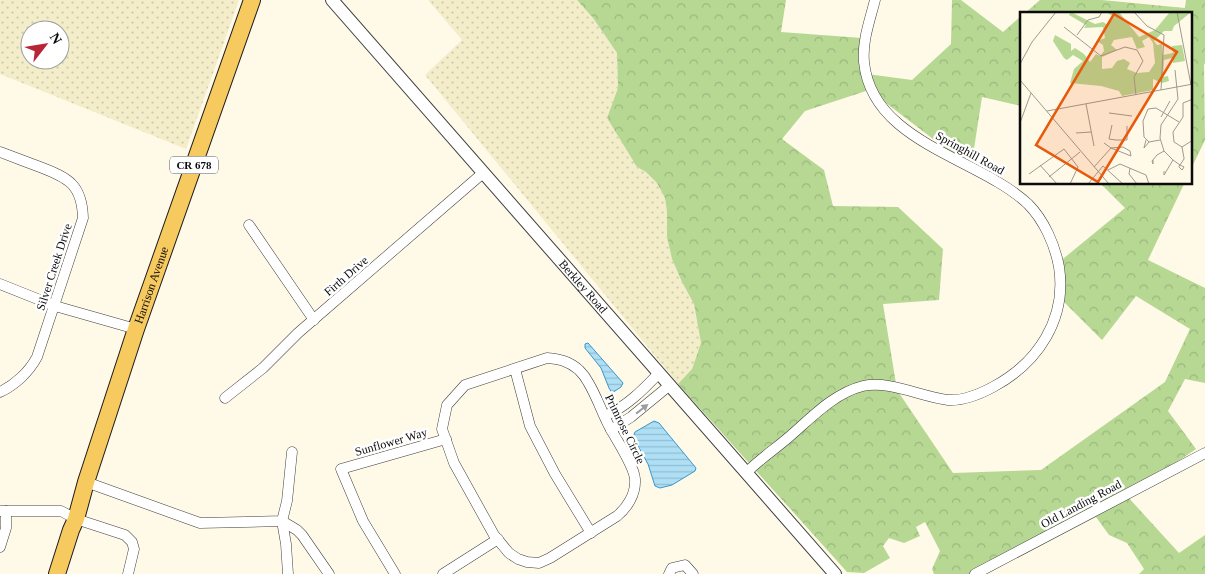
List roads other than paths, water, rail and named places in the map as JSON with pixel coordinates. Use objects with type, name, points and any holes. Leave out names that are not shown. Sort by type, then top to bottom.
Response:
[{"type":"main road","name":"Harrison Avenue","points":[[57,574],[136,329],[252,0]]},
{"type":"street","name":"Berkley Road","points":[[332,0],[835,574]]},
{"type":"street","name":"Springhill Road","points":[[746,472],[827,404],[855,388],[876,385],[949,400],[971,397],[990,388],[1017,373],[1033,357],[1046,339],[1054,320],[1059,299],[1059,268],[1048,234],[1036,214],[1020,198],[1003,186],[932,146],[900,125],[883,109],[876,98],[868,79],[864,61],[866,34],[875,0]]},
{"type":"street","name":"Silver Creek Drive","points":[[0,152],[65,178],[75,187],[83,206],[83,218],[37,357],[31,368],[0,392]]},
{"type":"street","name":"Firth Drive","points":[[225,398],[263,368],[298,334],[483,173]]},
{"type":"street","points":[[249,225],[314,320]]},
{"type":"street","points":[[0,284],[55,306],[136,329]]},
{"type":"street","name":"Primrose Circle","points":[[546,358],[568,362],[579,370],[588,380],[632,470],[635,480],[634,489],[624,510],[591,533],[539,563],[518,559],[508,553],[454,463],[442,429],[447,405],[465,385],[515,369],[546,358]]},
{"type":"street","points":[[515,369],[530,426],[555,474],[591,533]]},
{"type":"street","points":[[604,416],[620,410],[636,397],[659,373]]},
{"type":"street","points":[[611,430],[632,417],[670,385]]},
{"type":"street","name":"Sunflower Way","points":[[395,574],[363,521],[341,469],[446,439]]},
{"type":"street","points":[[288,574],[282,521],[287,501],[292,452]]},
{"type":"street","name":"Old Landing Road","points":[[975,574],[1202,454]]},
{"type":"street","points":[[86,482],[200,523],[282,521],[302,535],[329,574]]},
{"type":"street","points":[[0,547],[6,528],[3,511],[61,511],[76,519],[125,535],[132,542],[134,549],[128,574]]},
{"type":"street","points":[[443,574],[498,539]]},
{"type":"street","points":[[669,574],[672,568],[686,565],[693,574]]},
{"type":"water","points":[[588,343],[623,383],[621,387],[612,393],[601,368],[585,348],[585,344]]},
{"type":"water","points":[[654,421],[659,423],[696,468],[695,471],[672,485],[660,488],[655,486],[648,464],[633,437],[635,432]]}]
